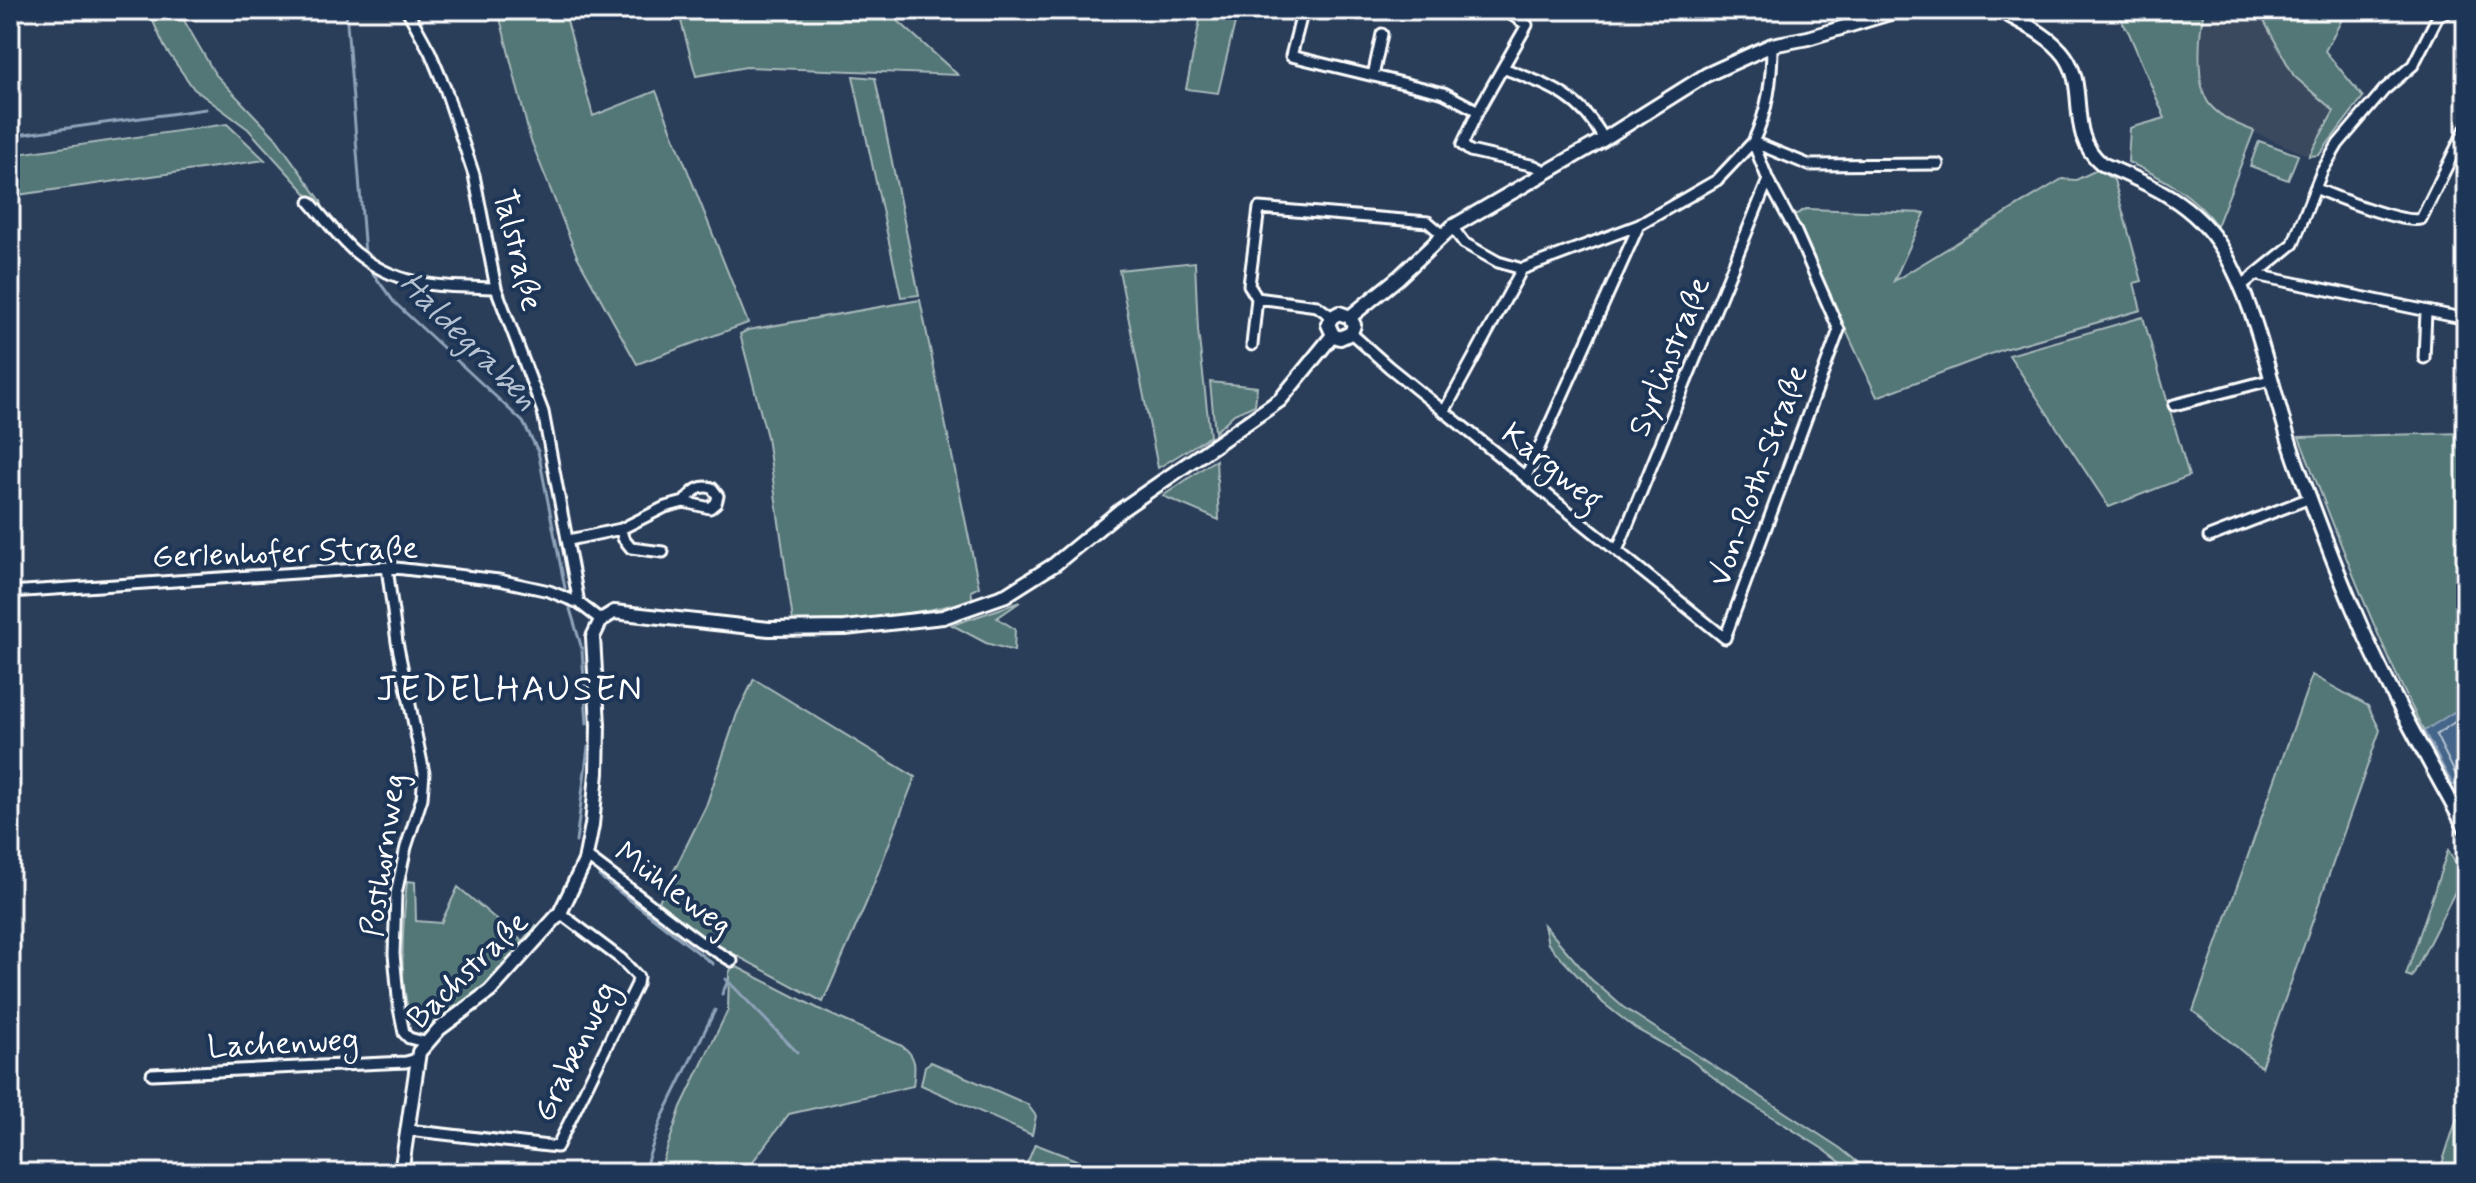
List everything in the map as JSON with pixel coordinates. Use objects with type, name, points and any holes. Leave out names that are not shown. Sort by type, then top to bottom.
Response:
[{"type":"street","name":"Talstraße","points":[[407,10],[443,82],[474,175],[496,288],[543,412],[579,603]]},
{"type":"street","points":[[1303,10],[1291,56],[1444,93],[1478,111]]},
{"type":"street","points":[[1505,10],[1527,25],[1462,145],[1470,151],[1535,166],[1547,172]]},
{"type":"street","points":[[1350,317],[1399,277],[1447,230],[1604,139],[1706,75],[1772,45],[1808,38],[1900,10]]},
{"type":"street","points":[[1942,10],[1946,13],[1975,10]]},
{"type":"street","points":[[1999,10],[2045,36],[2066,57],[2073,75],[2081,137],[2088,151],[2102,164],[2163,190],[2187,207],[2222,248],[2240,287],[2283,427],[2353,608],[2392,693],[2466,829]]},
{"type":"street","points":[[2240,287],[2293,244],[2326,162],[2350,127],[2384,90],[2413,65],[2435,20],[2441,13],[2452,10],[2466,13]]},
{"type":"street","points":[[1373,76],[1382,34]]},
{"type":"street","points":[[1252,345],[1257,298],[1249,285],[1259,208],[1428,222],[1447,230],[1498,262],[1522,269],[1639,225],[1717,180],[1753,142],[1766,109],[1771,82],[1772,45]]},
{"type":"street","points":[[1503,68],[1571,98],[1592,119],[1604,139]]},
{"type":"street","points":[[2315,188],[2406,220],[2421,219],[2466,128]]},
{"type":"street","points":[[1753,142],[1809,165],[1938,164]]},
{"type":"street","points":[[1753,142],[1768,180]]},
{"type":"street","name":"Von-Roth-Straße","points":[[1725,638],[1839,330],[1796,232],[1768,180]]},
{"type":"street","name":"Syrlinstraße","points":[[1617,551],[1768,180]]},
{"type":"street","points":[[310,202],[355,252],[392,275],[412,283],[496,288]]},
{"type":"street","points":[[1526,477],[1639,225]]},
{"type":"street","points":[[1444,412],[1522,269]]},
{"type":"street","points":[[2256,275],[2466,319]]},
{"type":"street","points":[[1257,298],[1317,306],[1332,317]]},
{"type":"street","points":[[2424,358],[2426,312]]},
{"type":"street","points":[[1339,313],[1350,317],[1354,325],[1351,333],[1345,338],[1333,335],[1328,324],[1332,317],[1339,313]]},
{"type":"street","name":"Kargweg","points":[[1351,333],[1444,412],[1725,638]]},
{"type":"street","points":[[601,620],[614,612],[769,629],[812,629],[943,617],[1006,595],[1029,581],[1121,510],[1280,400],[1333,335]]},
{"type":"street","points":[[2174,405],[2270,380]]},
{"type":"street","points":[[2209,537],[2310,498]]},
{"type":"street","points":[[569,540],[621,529],[665,507],[684,502]]},
{"type":"street","points":[[621,529],[623,538],[631,548],[663,552]]},
{"type":"street","name":"Gerlenhofer Straße","points":[[10,592],[387,567],[499,580],[549,591],[579,603],[601,620]]},
{"type":"street","name":"Posthornweg","points":[[387,567],[397,642],[424,773],[422,798],[402,861],[396,894],[396,981],[404,1033],[409,1038],[424,1042]]},
{"type":"street","name":"Bachstraße","points":[[401,1173],[417,1059],[424,1042],[490,991],[560,913],[586,856],[597,773],[598,725],[593,637],[601,620]]},
{"type":"street","name":"Mühleweg","points":[[586,856],[699,941],[732,961]]},
{"type":"street","name":"Grabenweg","points":[[408,1130],[557,1147],[636,987],[638,977],[629,965],[560,913]]},
{"type":"street","name":"Lachenweg","points":[[152,1074],[417,1059]]},
{"type":"shaded area","points":[[2220,10],[2258,10],[2294,75],[2334,111],[2309,156],[2233,123],[2208,103],[2201,77],[2201,23]]},
{"type":"green space","points":[[148,10],[178,10],[215,74],[275,137],[321,201],[324,213],[248,129],[194,89],[165,48]]},
{"type":"green space","points":[[498,10],[564,10],[593,116],[656,91],[748,323],[637,364],[577,256],[530,138]]},
{"type":"green space","points":[[678,10],[886,10],[958,75],[746,67],[696,76]]},
{"type":"green space","points":[[1202,10],[1238,10],[1218,93],[1186,89]]},
{"type":"green space","points":[[2115,10],[2204,10],[2200,73],[2205,97],[2219,114],[2254,131],[2217,226],[2177,188],[2128,162],[2130,128],[2165,118],[2129,33]]},
{"type":"green space","points":[[2258,10],[2347,10],[2325,51],[2363,97],[2319,155],[2309,156],[2334,111],[2294,76]]},
{"type":"green space","points":[[853,76],[875,78],[919,295],[901,297]]},
{"type":"green space","points":[[227,124],[265,160],[10,196],[10,155]]},
{"type":"green space","points":[[2259,141],[2298,155],[2288,180],[2250,166]]},
{"type":"green space","points":[[2097,170],[2114,180],[2142,281],[2134,283],[2141,310],[2004,349],[1877,397],[1793,216],[1806,209],[1925,213],[1894,281],[2062,179],[2076,180]]},
{"type":"green space","points":[[1195,262],[1198,330],[1210,436],[1158,468],[1119,270]]},
{"type":"green space","points":[[920,300],[979,587],[971,591],[973,600],[929,610],[861,619],[793,621],[767,437],[740,334],[748,330]]},
{"type":"green space","points":[[2143,317],[2189,476],[2109,507],[2009,355]]},
{"type":"green space","points":[[1210,382],[1257,387],[1255,405],[1234,414],[1215,432]]},
{"type":"green space","points":[[2466,433],[2466,706],[2424,731],[2373,623],[2299,437]]},
{"type":"green space","points":[[1216,460],[1219,520],[1163,496],[1209,464]]},
{"type":"green space","points":[[1020,602],[997,618],[1015,629],[1014,651],[986,643],[952,625]]},
{"type":"green space","points":[[2312,675],[2368,706],[2380,730],[2261,1067],[2193,1011]]},
{"type":"green space","points":[[754,679],[915,777],[867,901],[823,1002],[702,937],[658,903],[706,806],[737,714]]},
{"type":"green space","points":[[2448,850],[2457,865],[2466,866],[2466,870],[2412,977],[2406,975]]},
{"type":"green space","points":[[407,881],[415,882],[416,921],[441,923],[458,887],[522,941],[536,925],[541,928],[487,986],[423,1032],[414,1022],[407,1006],[404,985]]},
{"type":"green space","points":[[1544,925],[1591,979],[1623,1007],[1840,1148],[1871,1173],[1855,1173],[1734,1093],[1687,1057],[1636,1029],[1603,1003],[1548,944]]},
{"type":"green space","points":[[733,965],[823,1011],[902,1046],[913,1059],[913,1086],[789,1114],[744,1173],[659,1173],[681,1107],[728,1010],[729,973]]},
{"type":"green space","points":[[931,1062],[1027,1104],[1036,1116],[1032,1135],[921,1085],[925,1066]]},
{"type":"green space","points":[[2466,1091],[2464,1173],[2439,1173]]},
{"type":"green space","points":[[1035,1144],[1110,1173],[1023,1173]]},
{"type":"water","points":[[2465,705],[2466,784],[2453,785],[2424,731]]},
{"type":"waterway","name":"Haldegraben","points":[[346,10],[365,254]]},
{"type":"waterway","points":[[10,136],[206,109]]},
{"type":"waterway","name":"Haldegraben","points":[[369,268],[394,302],[523,422],[538,451],[565,588]]},
{"type":"waterway","name":"Haldegraben","points":[[570,609],[582,649],[587,724]]},
{"type":"waterway","name":"Haldegraben","points":[[576,842],[588,747]]},
{"type":"waterway","name":"Haldegraben","points":[[599,876],[713,964]]},
{"type":"waterway","name":"Haldegraben","points":[[722,994],[728,981],[726,979]]},
{"type":"waterway","points":[[728,981],[797,1052]]},
{"type":"waterway","name":"Haldegraben","points":[[643,1173],[662,1118],[715,1010]]},
{"type":"district","name":"JEDELHAUSEN","points":[[510,687]]}]
